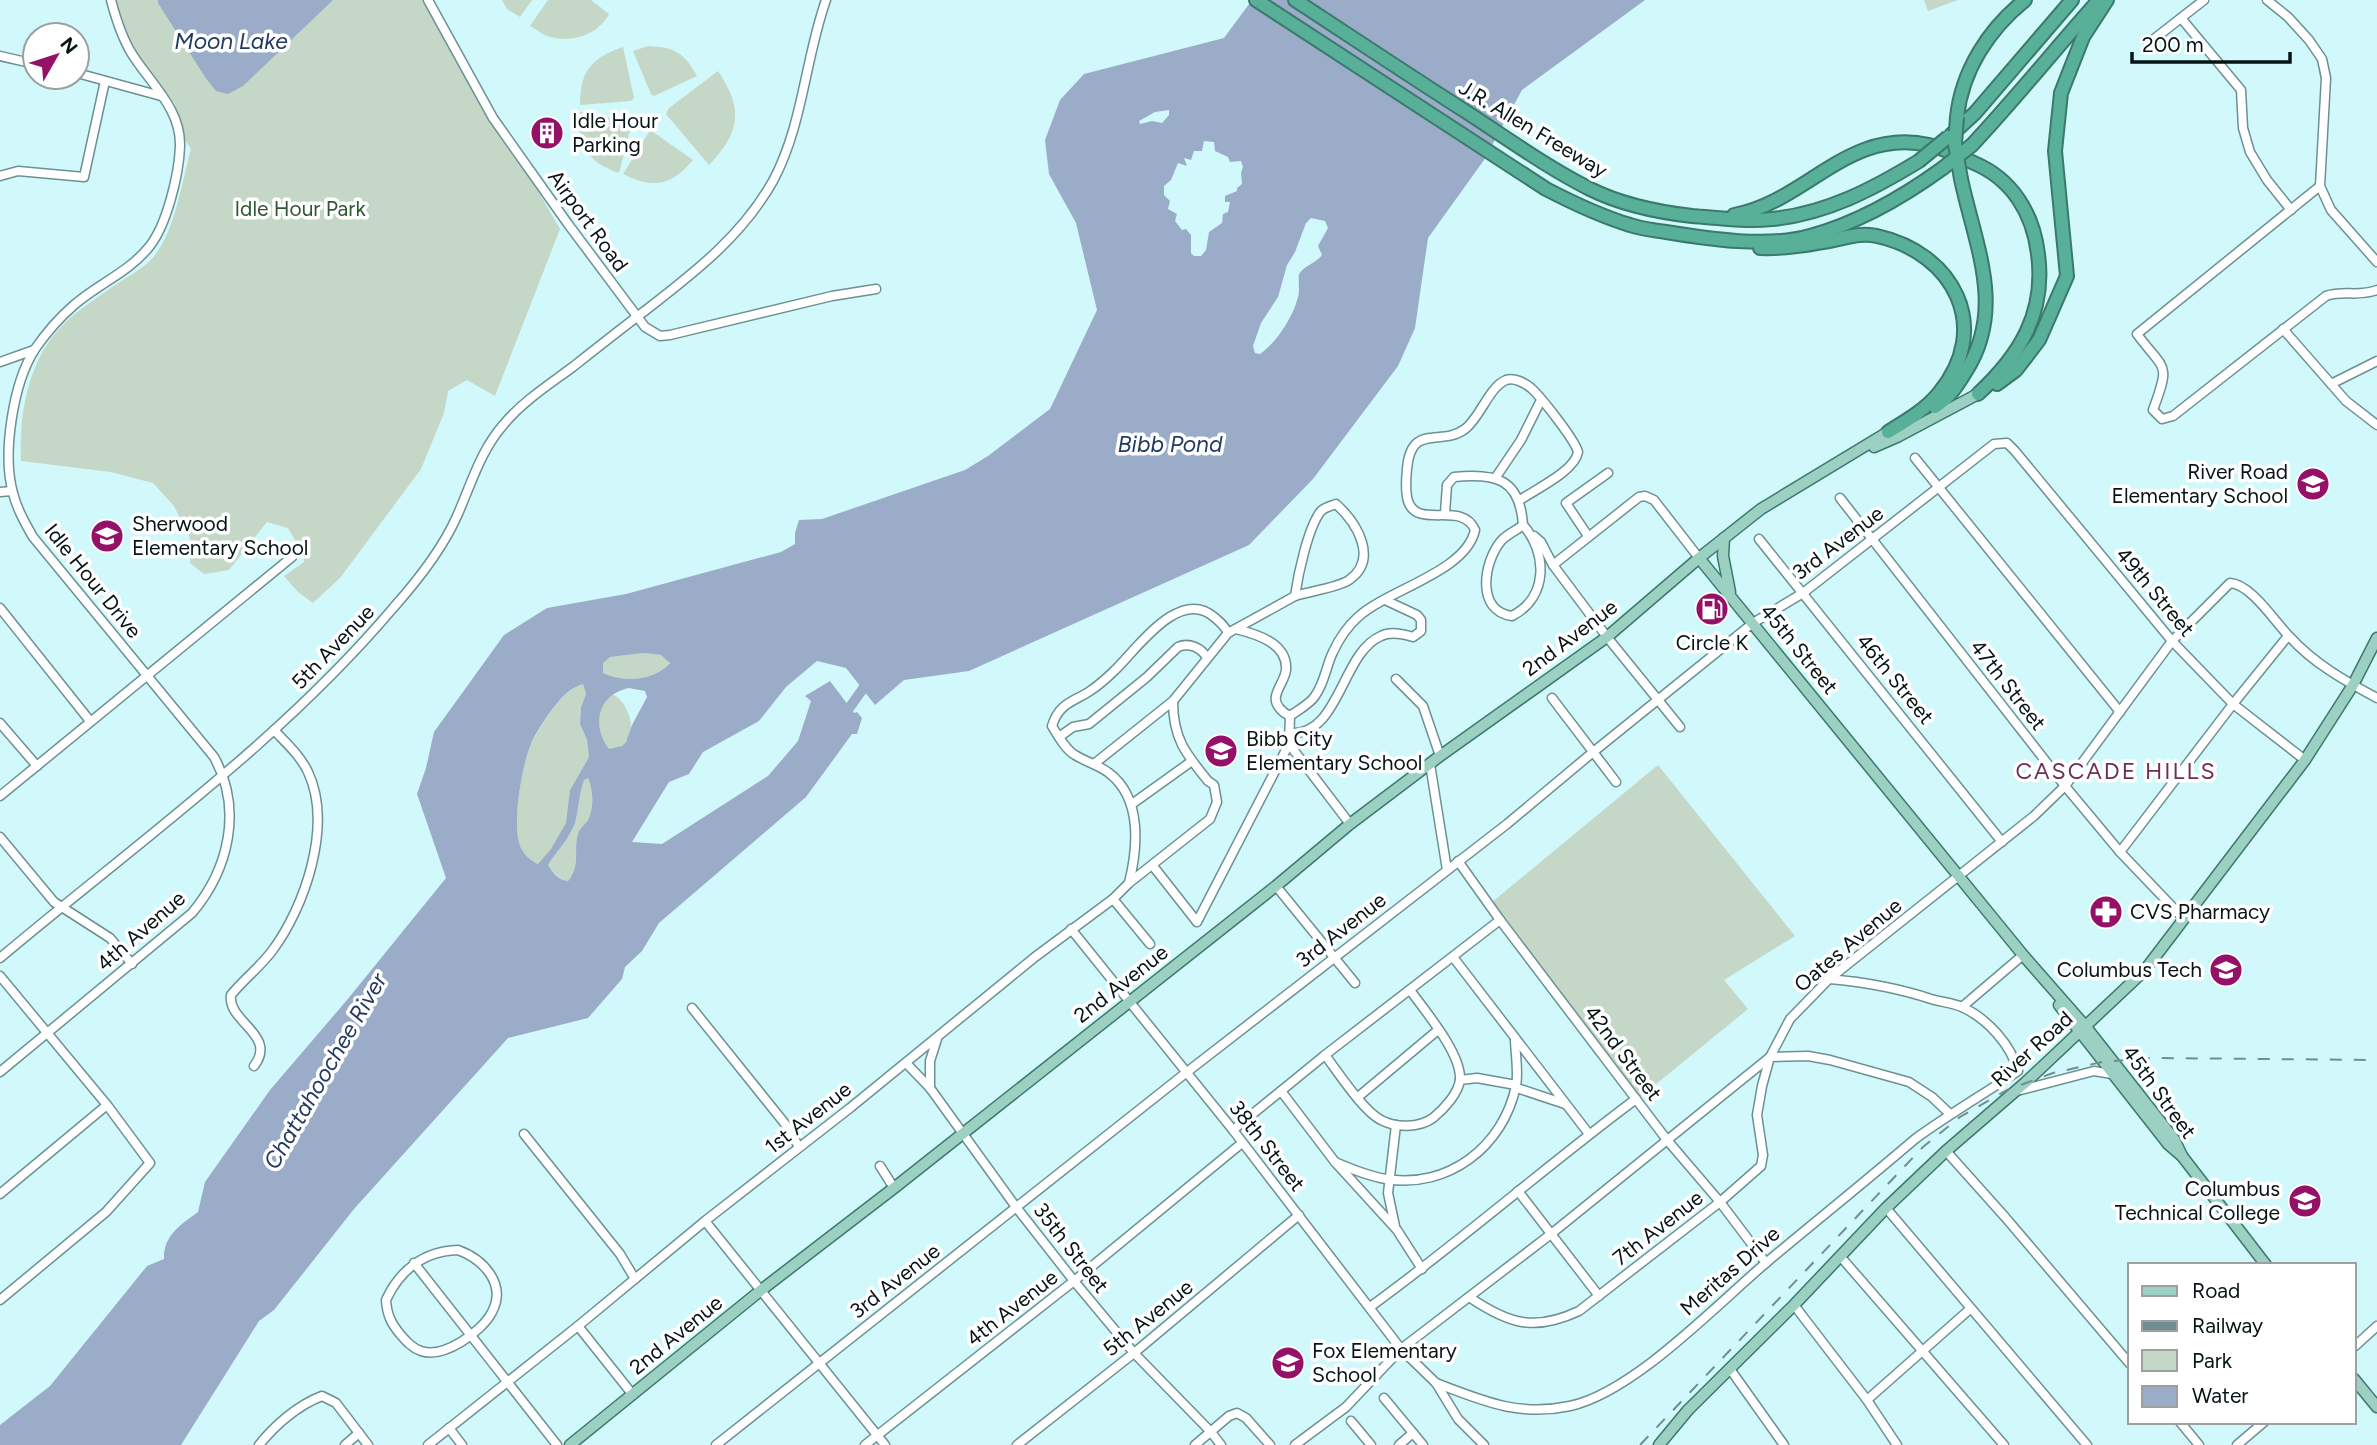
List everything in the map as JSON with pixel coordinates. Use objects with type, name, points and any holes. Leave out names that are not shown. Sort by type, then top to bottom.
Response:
[{"type":"highway","name":"J.R. Allen Freeway","points":[[1256,0],[1517,171],[1584,209],[1633,226],[1717,240],[1769,241],[1808,237],[1849,222],[1911,191],[1943,168],[1972,145],[2015,100],[2099,0]]},
{"type":"highway","name":"J.R. Allen Freeway","points":[[1295,0],[1529,153],[1590,189],[1622,202],[1657,211],[1743,220],[1773,219],[1843,201],[1881,184],[1919,161],[1975,113],[2072,0]]},
{"type":"highway","points":[[1888,432],[1927,412],[1947,398],[1970,366],[1983,337],[1987,306],[1985,282],[1961,179],[1955,144],[1956,117],[1961,93],[1978,53],[2005,18],[2025,0]]},
{"type":"highway","points":[[1978,394],[2016,370],[2039,340],[2067,276],[2055,151],[2061,93],[2083,37],[2107,0]]},
{"type":"highway","points":[[1700,216],[1734,215],[1765,207],[1846,157],[1891,143],[1930,145],[1991,172],[2014,193],[2031,220],[2039,259],[2039,290],[2035,314],[2020,345],[2004,368],[1978,394]]},
{"type":"highway","points":[[1633,226],[1725,247],[1777,249],[1870,235],[1893,241],[1928,259],[1954,289],[1961,303],[1965,326],[1960,358],[1950,378],[1934,399],[1917,414],[1888,432]]},
{"type":"main road","points":[[1851,456],[1897,437],[1978,394]]},
{"type":"main road","points":[[1851,456],[1888,432]]},
{"type":"main road","name":"2nd Avenue","points":[[570,1445],[760,1291],[1276,886],[1350,824],[1607,637],[1761,509],[1851,456]]},
{"type":"main road","points":[[1724,538],[1723,556],[1729,589]]},
{"type":"main road","points":[[1714,546],[1729,589]]},
{"type":"main road","name":"45th Street","points":[[1699,558],[1729,589],[1753,623],[2174,1139],[2182,1156]]},
{"type":"main road","name":"River Road","points":[[1659,1445],[1688,1410],[1794,1305],[1886,1208],[2145,970],[2305,760],[2353,685],[2377,638]]},
{"type":"main road","name":"45th Street","points":[[2083,1029],[2112,1074],[2168,1144],[2182,1156],[2264,1263]]},
{"type":"main road","points":[[2356,1381],[2377,1407]]},
{"type":"street","name":"Idle Hour Drive","points":[[111,0],[124,39],[172,109],[179,126],[180,145],[170,200],[157,236],[137,260],[76,303],[34,350],[21,383],[12,419],[12,491],[33,537],[208,750],[223,774]]},
{"type":"street","name":"Airport Road","points":[[428,0],[493,118],[636,317]]},
{"type":"street","name":"5th Avenue","points":[[0,958],[223,774],[274,730],[342,664],[416,581],[438,551],[456,519],[484,451],[506,421],[534,396],[705,265],[731,239],[774,179],[789,145],[814,37],[826,0]]},
{"type":"street","points":[[2154,39],[2204,0]]},
{"type":"street","points":[[2267,0],[2288,17],[2322,59],[2326,78],[2320,186],[2331,210],[2377,262]]},
{"type":"street","points":[[2181,18],[2241,90],[2243,128],[2250,152],[2291,211]]},
{"type":"street","points":[[0,56],[21,61]]},
{"type":"street","points":[[91,77],[161,96]]},
{"type":"street","points":[[0,176],[18,171],[84,177],[105,81]]},
{"type":"street","points":[[2320,186],[2137,334],[2151,348],[2165,376],[2153,410],[2162,419],[2173,416],[2326,296],[2337,292],[2370,293],[2377,289]]},
{"type":"street","points":[[636,317],[652,334],[670,335],[832,296],[876,289]]},
{"type":"street","points":[[2283,329],[2331,384],[2362,415],[2377,425]]},
{"type":"street","points":[[0,362],[34,350]]},
{"type":"street","points":[[2331,384],[2377,361]]},
{"type":"street","points":[[1290,716],[1314,699],[1326,677],[1332,653],[1358,617],[1444,568],[1463,554],[1471,543],[1473,524],[1467,519],[1445,513],[1419,514],[1409,504],[1408,462],[1415,444],[1465,429],[1494,391],[1506,380],[1516,380],[1530,387],[1577,447],[1577,458],[1564,471],[1520,500]]},
{"type":"street","points":[[1496,477],[1521,440],[1541,400]]},
{"type":"street","name":"49th Street","points":[[1990,447],[2007,443],[2172,641],[2232,705],[2305,760]]},
{"type":"street","name":"3rd Avenue","points":[[716,1445],[1187,1072],[1507,824],[1753,623],[1803,593],[1990,447]]},
{"type":"street","points":[[1915,458],[2120,712]]},
{"type":"street","points":[[1553,565],[1588,536],[1566,503],[1608,473]]},
{"type":"street","points":[[1445,513],[1447,485],[1454,477],[1496,477],[1510,488],[1520,500],[1523,525],[1541,542],[1553,565],[1607,637],[1680,727]]},
{"type":"street","points":[[0,492],[12,491]]},
{"type":"street","name":"45th Street","points":[[1588,536],[1639,497],[1649,496],[1699,558]]},
{"type":"street","name":"47th Street","points":[[1840,498],[2066,786],[2120,852],[2184,919]]},
{"type":"street","points":[[1094,764],[1173,701],[1232,631],[1295,596],[1348,581],[1359,569],[1364,558],[1363,544],[1346,513],[1336,505],[1320,512],[1306,545],[1295,596]]},
{"type":"street","points":[[1523,525],[1498,544],[1488,569],[1488,598],[1504,615],[1512,616],[1526,606],[1541,582],[1542,569],[1534,536]]},
{"type":"street","name":"46th Street","points":[[1759,539],[2003,842]]},
{"type":"street","points":[[0,796],[292,557]]},
{"type":"street","name":"Oates Avenue","points":[[1295,1445],[1346,1407],[1401,1349],[1551,1234],[1770,1057],[1790,1019],[1829,979],[2003,842],[2066,786],[2172,641],[2230,583],[2237,583],[2244,589],[2275,618],[2288,636]]},
{"type":"street","points":[[1289,733],[1304,734],[1312,728],[1336,699],[1349,669],[1373,641],[1389,634],[1413,637],[1421,631],[1421,620],[1417,615],[1385,600]]},
{"type":"street","points":[[0,608],[90,721]]},
{"type":"street","points":[[1129,883],[1135,851],[1132,804],[1109,773],[1073,754],[1059,737],[1052,726],[1066,704],[1090,691],[1115,670],[1162,622],[1182,611],[1196,609],[1206,611],[1232,631],[1258,634],[1273,643],[1282,654],[1286,669],[1276,702],[1283,713],[1290,716]]},
{"type":"street","points":[[2120,852],[2288,636],[2324,667],[2377,698]]},
{"type":"street","points":[[1059,737],[1073,727],[1089,724],[1147,677],[1178,647],[1184,644],[1192,646],[1203,652],[1207,659]]},
{"type":"street","points":[[1396,679],[1423,706],[1440,756]]},
{"type":"street","points":[[1552,698],[1616,782]]},
{"type":"street","points":[[1132,804],[1192,761],[1179,743],[1173,722],[1173,701]]},
{"type":"street","points":[[1153,866],[1197,922],[1289,744],[1290,716]]},
{"type":"street","points":[[0,723],[37,766]]},
{"type":"street","points":[[254,1066],[260,1054],[259,1043],[239,1016],[230,1000],[231,995],[262,964],[284,934],[300,900],[314,848],[317,808],[308,772],[298,756],[274,730]]},
{"type":"street","points":[[1289,744],[1350,824]]},
{"type":"street","name":"1st Avenue","points":[[428,1445],[1210,819],[1217,802],[1216,791],[1214,785],[1192,761]]},
{"type":"street","points":[[1430,764],[1447,870]]},
{"type":"street","name":"4th Avenue","points":[[0,1072],[192,913],[214,883],[222,866],[230,829],[230,810],[223,774]]},
{"type":"street","points":[[0,837],[60,908],[110,939],[132,964]]},
{"type":"street","name":"42nd Street","points":[[1458,861],[1667,1140],[1720,1202],[1766,1263]]},
{"type":"street","points":[[1276,886],[1355,983]]},
{"type":"street","points":[[1113,899],[1150,944]]},
{"type":"street","points":[[1233,1130],[1500,920]]},
{"type":"street","name":"38th Street","points":[[1071,929],[1233,1130],[1401,1349],[1436,1383]]},
{"type":"street","points":[[1829,979],[1863,982],[1912,992],[1962,1007],[2023,955]]},
{"type":"street","points":[[1453,957],[1589,1134]]},
{"type":"street","points":[[0,976],[107,1105],[150,1163],[106,1212],[0,1300]]},
{"type":"street","points":[[1325,1055],[1366,1108],[1380,1120],[1396,1125],[1417,1125],[1431,1119],[1446,1105],[1460,1080],[1457,1065],[1446,1040],[1410,990]]},
{"type":"street","name":"Meritas Drive","points":[[1436,1383],[1491,1405],[1529,1410],[1571,1406],[1609,1391],[1634,1374],[1915,1139],[2018,1071],[2014,1057],[1998,1035],[1982,1019],[1962,1007]]},
{"type":"street","points":[[692,1009],[786,1125],[799,1147]]},
{"type":"street","points":[[1358,1097],[1438,1030]]},
{"type":"street","points":[[930,1088],[930,1061],[938,1036]]},
{"type":"street","points":[[1335,1162],[1388,1180],[1426,1178],[1446,1173],[1467,1161],[1489,1144],[1507,1114],[1516,1084],[1515,1038]]},
{"type":"street","points":[[1770,1057],[1808,1056],[1830,1059],[1909,1082],[1932,1097],[1950,1114]]},
{"type":"street","name":"7th Avenue","points":[[1469,1297],[1510,1321],[1558,1321],[1579,1311],[1720,1202],[1761,1166],[1763,1154],[1757,1115],[1770,1057]]},
{"type":"street","name":"35th Street","points":[[906,1063],[930,1088],[1016,1207],[1074,1281],[1134,1353],[1221,1445]]},
{"type":"street","points":[[2014,1092],[2094,1071],[2112,1074]]},
{"type":"street","points":[[1460,1080],[1477,1078],[1516,1084]]},
{"type":"street","points":[[1516,1084],[1517,1088],[1565,1104]]},
{"type":"street","points":[[1281,1091],[1335,1162],[1397,1230],[1423,1269]]},
{"type":"street","points":[[1370,1307],[1423,1269],[1636,1099]]},
{"type":"street","points":[[0,1194],[107,1105]]},
{"type":"street","points":[[1396,1125],[1388,1193],[1397,1230]]},
{"type":"street","points":[[524,1134],[620,1254],[635,1279]]},
{"type":"street","name":"4th Avenue","points":[[865,1445],[1074,1281],[1242,1143]]},
{"type":"street","points":[[1946,1151],[2128,1362]]},
{"type":"street","points":[[880,1166],[894,1188]]},
{"type":"street","points":[[1518,1191],[1599,1296]]},
{"type":"street","points":[[1886,1208],[2087,1445]]},
{"type":"street","name":"5th Avenue","points":[[1017,1445],[1134,1353],[1299,1215]]},
{"type":"street","points":[[705,1221],[885,1445]]},
{"type":"street","points":[[458,1250],[477,1258],[487,1268],[496,1291],[494,1309],[486,1321],[470,1335],[440,1352],[422,1352],[408,1343],[390,1322],[386,1300],[400,1276],[414,1263],[441,1251],[458,1250]]},
{"type":"street","points":[[1840,1256],[2004,1445]]},
{"type":"street","points":[[414,1263],[557,1445]]},
{"type":"street","points":[[1794,1305],[1867,1400],[1897,1445]]},
{"type":"street","points":[[1867,1400],[1970,1309]]},
{"type":"street","points":[[578,1326],[633,1395]]},
{"type":"street","points":[[2356,1345],[2377,1326]]},
{"type":"street","points":[[1730,1369],[1784,1445]]},
{"type":"street","points":[[1436,1383],[1458,1419],[1477,1443]]},
{"type":"street","points":[[259,1445],[281,1422],[322,1396],[335,1403],[368,1445]]},
{"type":"street","points":[[1384,1398],[1423,1445]]},
{"type":"street","points":[[1195,1445],[1229,1416],[1237,1413],[1246,1418],[1270,1445]]},
{"type":"street","points":[[1352,1420],[1371,1445]]},
{"type":"street","points":[[2182,1424],[2199,1445]]},
{"type":"street","points":[[2237,1445],[2262,1424]]},
{"type":"street","points":[[449,1428],[461,1445]]},
{"type":"street","points":[[345,1445],[359,1433]]},
{"type":"street","points":[[1399,1445],[1413,1433]]},
{"type":"green space","name":"Idle Hour Park","points":[[114,0],[428,0],[560,229],[495,396],[467,380],[448,391],[444,413],[421,469],[340,578],[313,603],[298,592],[284,576],[304,562],[304,555],[288,528],[267,522],[229,570],[204,574],[190,563],[190,538],[174,506],[153,483],[111,472],[21,461],[27,392],[47,344],[69,319],[140,269],[155,255],[173,219],[191,149],[185,140],[175,104],[136,55],[123,31]]},
{"type":"green space","points":[[502,0],[532,0],[520,17],[507,9]]},
{"type":"green space","points":[[548,0],[591,0],[609,14],[598,27],[584,36],[558,39],[530,26]]},
{"type":"green space","points":[[1924,0],[1958,0],[1928,11]]},
{"type":"green space","points":[[648,46],[678,53],[697,76],[654,96],[633,51]]},
{"type":"green space","points":[[623,47],[634,98],[631,101],[580,105],[582,83],[590,67],[603,56]]},
{"type":"green space","points":[[718,71],[732,98],[735,120],[727,142],[709,165],[666,114],[668,109]]},
{"type":"green space","points":[[580,112],[630,122],[619,173],[599,164],[586,151],[580,134]]},
{"type":"green space","points":[[649,132],[653,132],[693,160],[677,175],[661,182],[644,182],[623,174]]},
{"type":"green space","points":[[644,653],[661,655],[670,662],[656,673],[639,678],[620,678],[603,673],[603,663],[609,657]]},
{"type":"green space","points":[[583,684],[586,694],[581,707],[580,724],[587,740],[589,757],[570,790],[567,823],[539,864],[525,855],[519,842],[517,814],[524,767],[531,744],[548,716],[564,695]]},
{"type":"green space","points":[[613,694],[627,710],[631,731],[623,745],[609,750],[602,736],[599,720],[602,705]]},
{"type":"green space","points":[[1658,765],[1795,936],[1724,980],[1748,1009],[1639,1098],[1491,903]]},
{"type":"green space","points":[[588,778],[592,808],[577,838],[575,868],[568,881],[556,875],[548,865],[572,829],[584,779]]},
{"type":"water","name":"Moon Lake","points":[[158,0],[333,0],[243,86],[228,94],[216,91],[205,77]]},
{"type":"water","points":[[1252,0],[1645,0],[1522,90],[1484,160],[1428,238],[1415,328],[1398,366],[1313,479],[1249,545],[969,671],[904,680],[875,705],[846,668],[817,661],[786,687],[759,721],[703,752],[689,774],[669,782],[632,842],[662,844],[768,776],[798,741],[811,701],[805,696],[830,681],[854,713],[857,712],[862,718],[857,734],[852,734],[806,797],[659,923],[642,951],[625,967],[622,979],[588,1018],[508,1038],[354,1209],[274,1310],[259,1321],[181,1445],[0,1445],[0,1425],[50,1386],[147,1266],[164,1259],[164,1251],[170,1237],[198,1212],[205,1182],[270,1090],[446,878],[417,794],[434,732],[504,635],[547,608],[626,594],[781,552],[795,544],[799,520],[822,519],[965,470],[1050,409],[1097,310],[1076,223],[1049,174],[1045,140],[1060,100],[1084,74],[1224,38]],"holes":[[[1169,110],[1169,115],[1162,123],[1152,121],[1140,124],[1139,121],[1155,112]],[[1204,141],[1214,142],[1215,151],[1228,157],[1230,162],[1241,161],[1243,167],[1242,184],[1237,191],[1225,196],[1225,202],[1230,202],[1228,212],[1223,214],[1222,223],[1209,232],[1206,250],[1201,256],[1191,253],[1191,235],[1186,229],[1182,230],[1175,221],[1177,214],[1168,209],[1170,201],[1164,195],[1164,186],[1171,180],[1178,163],[1187,166],[1184,158],[1191,160],[1194,151],[1202,151]],[[1311,218],[1325,221],[1328,228],[1318,246],[1322,255],[1299,274],[1298,297],[1288,321],[1266,349],[1260,354],[1255,353],[1253,346],[1261,323],[1278,297],[1287,265],[1306,223]],[[644,653],[661,655],[670,663],[656,674],[629,679],[603,673],[603,663],[610,657]],[[583,684],[586,694],[581,707],[580,724],[587,740],[589,757],[570,790],[566,823],[551,849],[538,864],[522,850],[517,828],[524,767],[534,738],[547,716],[571,690]],[[629,688],[645,691],[647,697],[626,742],[622,746],[609,749],[603,740],[599,721],[604,704],[610,697]],[[588,778],[592,808],[577,837],[575,868],[568,881],[559,878],[548,865],[575,823],[582,785]]]},
{"type":"waterway","points":[[842,718],[870,679]]},
{"type":"railway","points":[[1640,1445],[1923,1147],[1960,1117],[2007,1090],[2053,1073],[2102,1062],[2152,1058],[2377,1060]]},
{"type":"place","name":"Idle Hour Parking","points":[[547,133]]},
{"type":"place","name":"River Road Elementary School","points":[[2313,484]]},
{"type":"place","name":"Sherwood Elementary School","points":[[107,536]]},
{"type":"place","name":"Circle K","points":[[1712,609]]},
{"type":"place","name":"Bibb City Elementary School","points":[[1221,751]]},
{"type":"place","name":"CVS Pharmacy","points":[[2106,912]]},
{"type":"place","name":"Columbus Tech","points":[[2226,970]]},
{"type":"place","name":"Columbus Technical College","points":[[2305,1201]]},
{"type":"place","name":"Fox Elementary School","points":[[1288,1363]]},
{"type":"district","name":"CASCADE HILLS","points":[[2116,771]]},
{"type":"water label","name":"Bibb Pond","points":[[1170,444]]},
{"type":"water label","name":"Chattahoochee River","points":[[325,1071]]}]
